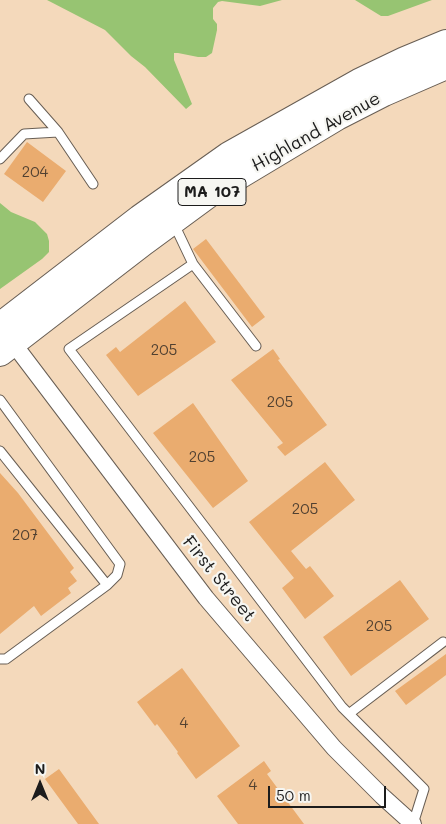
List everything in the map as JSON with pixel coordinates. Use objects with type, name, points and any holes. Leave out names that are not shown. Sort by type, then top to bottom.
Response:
[{"type":"main road","name":"Highland Avenue","points":[[4,341],[140,218],[229,155],[359,82],[446,43]]},
{"type":"main road","name":"Highland Avenue","points":[[4,341],[220,188],[337,118],[446,66]]},
{"type":"street","name":"First Street","points":[[4,341],[206,598],[334,748],[413,824]]},
{"type":"lane","points":[[29,100],[58,132],[93,184]]},
{"type":"lane","points":[[0,159],[24,134],[58,132]]},
{"type":"lane","points":[[173,221],[193,264],[256,346]]},
{"type":"lane","points":[[193,264],[69,349],[342,707],[424,789],[413,824]]},
{"type":"lane","points":[[0,400],[120,564],[117,575],[107,584],[6,659],[0,659]]},
{"type":"lane","points":[[0,451],[107,584]]},
{"type":"lane","points":[[350,713],[443,642]]},
{"type":"green space","points":[[47,0],[282,0],[260,6],[218,2],[213,8],[213,19],[217,24],[217,30],[212,53],[206,57],[198,57],[174,53],[174,60],[192,104],[186,109],[105,30]]},
{"type":"green space","points":[[355,0],[432,0],[388,16],[381,16]]},
{"type":"green space","points":[[0,203],[11,212],[35,222],[47,234],[49,252],[0,289]]},
{"type":"building","points":[[27,142],[66,171],[43,202],[4,174]]},
{"type":"building","points":[[206,239],[265,317],[252,327],[193,249]]},
{"type":"building","points":[[185,301],[216,342],[138,396],[106,355],[116,347],[120,352]]},
{"type":"building","points":[[273,349],[280,359],[278,360],[327,425],[285,456],[277,447],[283,443],[231,380]]},
{"type":"building","points":[[193,403],[248,481],[213,508],[153,433]]},
{"type":"building","points":[[325,462],[355,500],[291,551],[306,569],[310,566],[334,596],[305,619],[282,588],[294,578],[249,522]]},
{"type":"building","points":[[0,473],[18,493],[74,568],[70,572],[77,581],[68,588],[71,593],[41,616],[34,606],[0,634]]},
{"type":"building","points":[[400,580],[429,619],[351,676],[323,637]]},
{"type":"building","points":[[446,654],[446,675],[406,705],[395,691]]},
{"type":"building","points":[[182,668],[240,746],[196,779],[157,724],[155,726],[137,702]]},
{"type":"building","points":[[264,761],[271,771],[267,774],[304,824],[238,824],[217,796]]},
{"type":"building","points":[[59,769],[99,824],[78,824],[45,779]]}]
